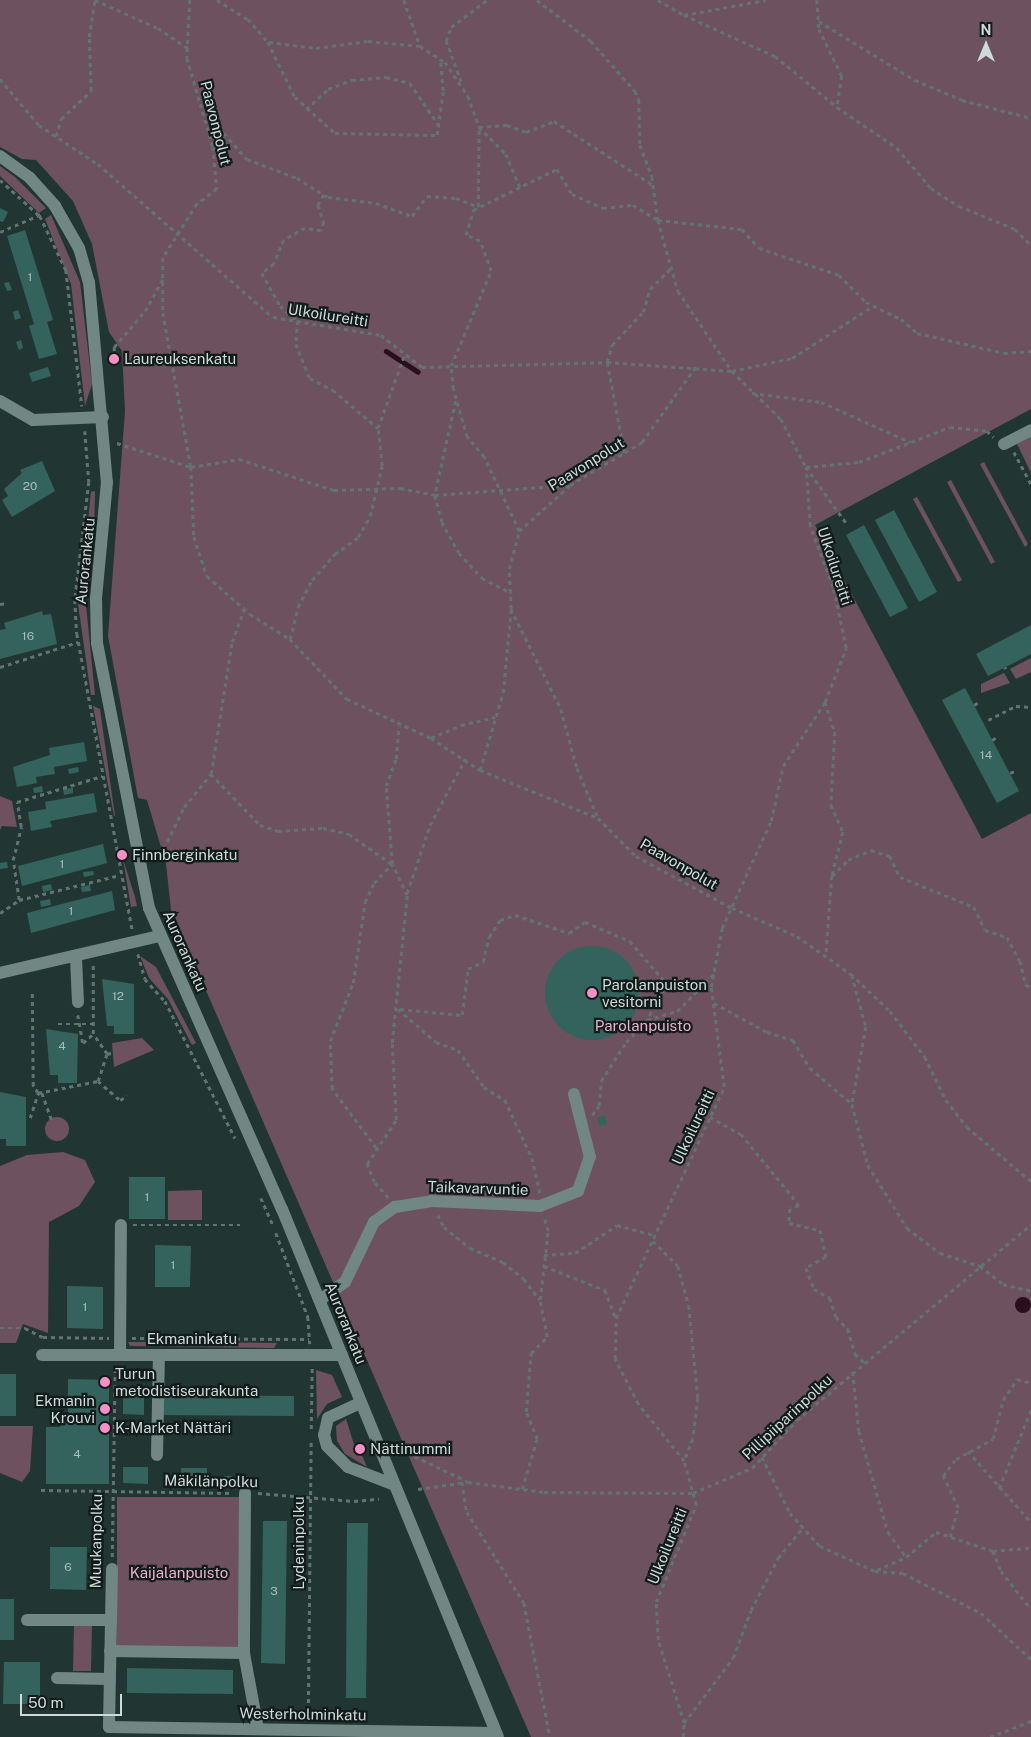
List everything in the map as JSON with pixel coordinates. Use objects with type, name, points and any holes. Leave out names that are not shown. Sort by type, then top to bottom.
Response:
[{"type":"street","name":"Aurorankatu","points":[[0,156],[43,191],[79,248],[89,282],[103,417],[107,499],[96,599],[97,643],[133,841],[159,936],[320,1300],[392,1484],[497,1735]]},
{"type":"street","points":[[0,401],[33,420],[103,417]]},
{"type":"street","points":[[1006,443],[1031,430]]},
{"type":"street","points":[[0,973],[76,958],[159,936]]},
{"type":"street","points":[[76,958],[78,1002]]},
{"type":"street","name":"Taikavarvuntie","points":[[320,1300],[344,1282],[374,1222],[395,1207],[431,1201],[540,1206],[570,1198],[584,1181],[590,1157],[584,1127],[574,1094]]},
{"type":"street","points":[[117,1355],[120,1338],[121,1225]]},
{"type":"street","name":"Ekmaninkatu","points":[[42,1355],[342,1355]]},
{"type":"street","points":[[157,1455],[159,1355]]},
{"type":"street","points":[[360,1403],[328,1418],[324,1435],[327,1446],[348,1466],[392,1484]]},
{"type":"street","points":[[245,1493],[244,1653],[258,1730]]},
{"type":"street","name":"Muukanpolku","points":[[109,1727],[112,1569]]},
{"type":"street","points":[[27,1620],[111,1620]]},
{"type":"street","points":[[110,1651],[244,1653]]},
{"type":"street","points":[[58,1678],[110,1679]]},
{"type":"street","name":"Westerholminkatu","points":[[109,1727],[497,1735]]},
{"type":"path","points":[[56,136],[61,119],[91,91],[89,37],[95,0],[158,28],[188,48]]},
{"type":"path","name":"Paavonpolut","points":[[176,236],[197,204],[217,189],[210,132],[187,58],[190,0]]},
{"type":"path","points":[[218,0],[248,19],[268,42],[295,97],[306,109],[335,133],[359,136],[424,137],[437,135],[443,91],[440,59]]},
{"type":"path","points":[[404,0],[420,46]]},
{"type":"path","points":[[487,0],[451,27],[446,41],[479,127],[506,154],[521,190]]},
{"type":"path","name":"Ulkoilureitti","points":[[537,0],[590,41],[635,91],[639,100],[640,145],[653,185],[658,220],[670,269],[678,291],[732,371],[750,393],[781,419],[806,467],[847,524]]},
{"type":"path","points":[[658,0],[684,15],[775,56],[837,107],[897,148],[931,188],[959,206],[1014,229],[1031,245]]},
{"type":"path","points":[[684,15],[766,0]]},
{"type":"path","points":[[818,0],[819,21],[842,76],[837,107]]},
{"type":"path","points":[[819,21],[915,80],[962,100],[1031,118]]},
{"type":"path","points":[[268,42],[316,48],[368,41],[420,46],[440,59],[462,86]]},
{"type":"path","points":[[306,109],[328,89],[352,80],[386,77],[410,83],[439,125]]},
{"type":"path","name":"Ulkoilureitti","points":[[0,79],[39,125],[98,164],[176,236],[273,317],[381,335],[422,367],[607,362],[696,366],[732,371]]},
{"type":"path","points":[[479,127],[507,125],[526,132],[554,121],[653,185]]},
{"type":"path","points":[[478,207],[479,127]]},
{"type":"path","points":[[210,132],[224,133],[247,159],[324,195],[376,203],[412,216],[427,196],[456,198],[478,207]]},
{"type":"path","points":[[519,531],[505,507],[501,489],[467,436],[456,401],[451,366],[491,271],[480,241],[466,235],[466,223],[478,207],[521,190],[557,169],[572,194],[603,208],[633,205],[658,220],[742,229],[759,248],[839,275],[873,306],[901,319],[917,333],[1004,353],[1031,351]]},
{"type":"path","points":[[0,180],[40,216],[66,270],[84,419],[89,482],[75,600],[78,642],[134,943],[145,979],[165,1001],[239,1146]]},
{"type":"path","points":[[324,195],[318,206],[324,222],[321,231],[305,228],[284,240],[274,264],[262,272],[280,306],[298,321],[296,344],[310,378],[333,390],[378,428]]},
{"type":"path","points":[[0,232],[40,216]]},
{"type":"path","points":[[176,236],[163,258],[163,313],[191,467],[194,537],[207,576],[244,609],[290,639],[347,698],[399,726],[431,738],[480,770],[598,818]]},
{"type":"path","points":[[624,453],[607,362],[612,345],[643,312],[650,289],[670,269]]},
{"type":"path","points":[[114,359],[114,347],[145,311],[163,279]]},
{"type":"path","points":[[732,371],[792,358],[873,306]]},
{"type":"path","points":[[290,639],[298,607],[312,580],[334,554],[358,537],[370,516],[374,488],[382,466],[378,428],[405,353]]},
{"type":"path","name":"Paavonpolut","points":[[696,366],[656,426],[642,442],[570,485],[519,531],[509,569],[511,609],[561,709],[577,768],[598,818],[636,856],[732,908],[797,936],[852,974],[890,1011],[925,1057],[946,1100],[967,1127],[1031,1181]]},
{"type":"path","points":[[750,393],[821,402],[910,442]]},
{"type":"path","points":[[456,401],[435,495],[442,522],[459,553],[482,578],[510,593]]},
{"type":"path","points":[[806,467],[859,462],[950,427],[987,432],[1006,443],[1031,484]]},
{"type":"path","points":[[117,443],[191,467],[239,459],[334,490],[374,488],[435,495],[570,485]]},
{"type":"path","name":"Ulkoilureitti","points":[[684,1723],[658,1640],[656,1602],[696,1505],[684,1461],[638,1404],[616,1359],[616,1318],[724,1087],[713,1002],[715,972],[722,928],[771,821],[783,766],[825,702],[846,648],[833,587],[810,526],[806,467]]},
{"type":"path","points":[[0,604],[7,602]]},
{"type":"path","points":[[160,856],[184,807],[211,774],[232,642],[244,609]]},
{"type":"path","points":[[480,770],[503,694],[511,609]]},
{"type":"path","points":[[0,666],[78,642]]},
{"type":"path","points":[[825,702],[835,732],[831,805],[843,832],[832,876],[826,955]]},
{"type":"path","points":[[974,706],[979,702]]},
{"type":"path","points":[[988,720],[1016,706],[1031,707]]},
{"type":"path","points":[[431,738],[461,725],[495,717]]},
{"type":"path","points":[[399,726],[396,759],[386,786],[392,864],[407,895]]},
{"type":"path","points":[[992,740],[997,737]]},
{"type":"path","points":[[395,1207],[374,1182],[367,1164],[396,1120],[392,1043],[398,1009],[407,895],[430,825],[465,759]]},
{"type":"path","points":[[1010,773],[1015,771]]},
{"type":"path","points":[[211,774],[260,825],[278,831],[323,828],[349,834],[392,864]]},
{"type":"path","points":[[18,900],[13,860],[21,827],[17,802],[102,776]]},
{"type":"path","points":[[832,876],[848,860],[871,850],[890,856],[900,878],[974,907],[985,930],[1006,937],[1020,961],[1026,985],[1031,987]]},
{"type":"path","points":[[117,855],[122,855]]},
{"type":"path","points":[[376,1148],[332,1089],[330,1041],[353,983],[365,902],[374,883],[392,864]]},
{"type":"path","points":[[0,913],[18,900],[121,875]]},
{"type":"path","points":[[398,1009],[427,1008],[462,1014],[468,969],[483,962],[489,937],[500,920],[515,915],[569,933],[585,922],[630,941],[667,984],[647,1020],[601,1081],[599,1106],[584,1127]]},
{"type":"path","points":[[93,963],[93,1034],[108,1054]]},
{"type":"path","points":[[647,1020],[677,1011],[715,972]]},
{"type":"path","points":[[852,974],[866,1027],[852,1104],[868,1165],[906,1228],[940,1253],[980,1266],[1003,1284],[1031,1291]]},
{"type":"path","points":[[32,990],[33,1086],[38,1093]]},
{"type":"path","points":[[78,1002],[79,1024],[83,1043],[93,1034]]},
{"type":"path","points":[[713,1002],[767,1032],[793,1040],[810,1068],[852,1104]]},
{"type":"path","points":[[398,1009],[436,1042],[458,1050],[484,1087],[505,1100],[532,1158],[540,1206],[548,1231],[540,1300],[547,1337],[531,1353],[526,1412],[537,1439],[522,1488]]},
{"type":"path","points":[[58,1024],[93,1024]]},
{"type":"path","points":[[108,1054],[115,1052]]},
{"type":"path","points":[[98,1081],[108,1054]]},
{"type":"path","points":[[38,1093],[98,1081]]},
{"type":"path","points":[[98,1081],[120,1100],[127,1096]]},
{"type":"path","points":[[30,1118],[38,1093]]},
{"type":"path","points":[[42,1093],[52,1120]]},
{"type":"path","points":[[710,1117],[741,1134],[792,1196],[799,1206],[790,1209],[789,1223],[820,1230],[826,1257],[806,1268],[814,1290],[830,1298],[836,1318],[848,1329],[856,1354],[864,1362]]},
{"type":"path","name":"Lydeninpolku","points":[[257,1188],[301,1297],[309,1339],[308,1730]]},
{"type":"path","points":[[431,1201],[444,1227],[470,1248],[503,1262],[540,1300]]},
{"type":"path","name":"Pillipiiparinpolku","points":[[418,1489],[468,1482],[522,1488],[693,1493],[752,1468],[864,1362],[1031,1224]]},
{"type":"path","points":[[121,1225],[240,1225]]},
{"type":"path","points":[[544,1254],[575,1253],[617,1225],[655,1235]]},
{"type":"path","points":[[652,1241],[678,1266],[689,1306],[698,1398],[684,1461]]},
{"type":"path","points":[[544,1266],[605,1290],[616,1318]]},
{"type":"path","points":[[0,1328],[25,1328],[43,1337],[309,1339]]},
{"type":"path","name":"Muukanpolku","points":[[112,1569],[117,1355]]},
{"type":"path","points":[[853,1372],[859,1431],[888,1532],[906,1557]]},
{"type":"path","points":[[950,1537],[958,1508],[943,1476],[968,1450],[993,1439],[1003,1400],[1017,1379],[1031,1383]]},
{"type":"path","points":[[999,1488],[1031,1410]]},
{"type":"path","points":[[393,1446],[468,1482]]},
{"type":"path","points":[[968,1450],[999,1488],[1031,1522]]},
{"type":"path","points":[[762,1457],[777,1492],[802,1527],[820,1546],[875,1571],[903,1573],[981,1613],[1031,1659]]},
{"type":"path","points":[[462,1482],[467,1512],[524,1603],[550,1737]]},
{"type":"path","name":"Mäkilänpolku","points":[[41,1490],[310,1494],[354,1501],[379,1499]]},
{"type":"path","points":[[683,1737],[684,1723],[729,1666],[778,1558],[802,1527]]},
{"type":"path","points":[[875,1571],[906,1557],[936,1532],[994,1551],[1031,1548]]},
{"type":"path","points":[[994,1551],[1001,1571],[1031,1609]]},
{"type":"path","points":[[990,1737],[1031,1721]]},
{"type":"green space","name":"Parolanpuisto","points":[[0,0],[1031,0],[1031,409],[815,525],[982,839],[1031,813],[1031,1737],[531,1737],[171,910],[166,864],[147,800],[138,798],[108,636],[125,411],[122,351],[109,332],[92,244],[73,201],[36,160],[22,159],[0,147]]},
{"type":"green space","points":[[0,166],[15,177],[46,208],[39,213],[0,176]]},
{"type":"green space","points":[[51,215],[80,282],[92,384],[85,406],[71,284],[45,219]]},
{"type":"green space","points":[[1031,437],[1031,473],[1017,444]]},
{"type":"green space","points":[[984,462],[1028,544],[1025,547],[980,464]]},
{"type":"green space","points":[[951,480],[995,562],[991,564],[947,482]]},
{"type":"green space","points":[[95,491],[94,538],[86,541],[91,492]]},
{"type":"green space","points":[[917,497],[962,580],[958,582],[913,499]]},
{"type":"green space","points":[[83,555],[91,560],[88,590],[79,593]]},
{"type":"green space","points":[[78,604],[86,605],[95,695],[91,695]]},
{"type":"green space","points":[[1031,658],[1031,672],[1016,679],[1010,669]]},
{"type":"green space","points":[[1004,673],[1010,683],[981,693],[981,684]]},
{"type":"green space","points":[[93,706],[100,709],[115,816],[114,816]]},
{"type":"green space","points":[[0,796],[12,801],[17,827],[2,826],[0,830]]},
{"type":"green space","points":[[123,859],[135,897],[137,906],[131,907]]},
{"type":"green space","points":[[140,956],[156,967],[196,1043],[192,1045],[168,999],[149,978]]},
{"type":"green space","points":[[142,1038],[154,1050],[114,1067],[112,1043]]},
{"type":"green space","points":[[57,1117],[65,1121],[69,1129],[65,1137],[57,1141],[49,1137],[45,1129],[49,1121]]},
{"type":"green space","points":[[63,1152],[85,1160],[95,1182],[79,1206],[49,1222],[48,1333],[23,1324],[16,1343],[0,1343],[0,1166],[27,1155]]},
{"type":"green space","points":[[202,1190],[202,1220],[168,1220],[168,1191]]},
{"type":"green space","points":[[128,1342],[277,1343],[274,1348],[130,1346]]},
{"type":"green space","points":[[316,1370],[332,1375],[342,1397],[327,1404],[317,1419]]},
{"type":"green space","points":[[346,1419],[357,1454],[361,1453],[367,1467],[345,1454],[337,1441],[336,1426]]},
{"type":"green space","points":[[0,1426],[33,1426],[30,1471],[22,1482],[0,1473]]},
{"type":"green space","name":"Kaijalanpuisto","points":[[117,1497],[242,1497],[242,1650],[117,1649]]},
{"type":"green space","points":[[74,1625],[92,1625],[91,1671],[73,1671]]},
{"type":"shaded area","points":[[1023,1297],[1029,1299],[1031,1305],[1029,1311],[1023,1313],[1017,1311],[1015,1305],[1017,1299]]},
{"type":"building","points":[[0,208],[8,212],[3,222],[0,221]]},
{"type":"building","points":[[25,230],[53,320],[47,322],[57,354],[39,359],[29,326],[34,324],[7,236]]},
{"type":"building","points":[[9,282],[12,290],[7,291],[4,283]]},
{"type":"building","points":[[18,310],[21,318],[15,320],[13,312]]},
{"type":"building","points":[[21,340],[23,348],[19,350],[16,342]]},
{"type":"building","points":[[48,367],[51,376],[32,382],[29,373]]},
{"type":"building","points":[[42,461],[55,491],[12,517],[2,500],[8,496],[4,489],[22,473],[20,470]]},
{"type":"building","points":[[894,510],[937,592],[919,602],[875,520]]},
{"type":"building","points":[[864,525],[908,608],[890,617],[846,535]]},
{"type":"building","points":[[42,611],[43,615],[51,614],[57,644],[0,659],[0,630],[6,629],[4,623]]},
{"type":"building","points":[[1031,625],[1031,654],[988,676],[976,654]]},
{"type":"building","points":[[965,688],[1019,791],[997,803],[942,700]]},
{"type":"building","points":[[84,742],[87,761],[54,767],[55,774],[36,777],[37,783],[17,787],[13,767],[50,755],[49,748]]},
{"type":"building","points":[[78,767],[79,772],[69,774],[68,769]]},
{"type":"building","points":[[42,786],[43,792],[34,793],[33,788]]},
{"type":"building","points":[[73,788],[73,793],[64,795],[63,789]]},
{"type":"building","points":[[94,793],[97,812],[50,821],[52,827],[31,831],[28,812],[46,809],[45,802]]},
{"type":"building","points":[[103,844],[107,863],[22,886],[18,866]]},
{"type":"building","points":[[7,862],[8,868],[0,869],[0,863]]},
{"type":"building","points":[[93,871],[94,875],[84,877],[83,872]]},
{"type":"building","points":[[51,884],[52,890],[43,892],[42,886]]},
{"type":"building","points":[[90,885],[91,891],[82,892],[81,887]]},
{"type":"building","points":[[112,891],[115,910],[31,933],[27,913]]},
{"type":"building","points":[[50,899],[51,905],[41,907],[40,901]]},
{"type":"building","name":"Parolanpuiston vesitorni","points":[[592,946],[610,949],[625,960],[636,975],[639,993],[636,1011],[625,1026],[610,1037],[592,1040],[574,1037],[559,1026],[548,1011],[545,993],[548,975],[559,960],[574,949]]},
{"type":"building","points":[[102,979],[134,984],[134,1034],[114,1034],[114,1026],[107,1026]]},
{"type":"building","points":[[46,1029],[78,1034],[77,1083],[58,1083],[58,1075],[50,1075]]},
{"type":"building","points":[[0,1092],[26,1097],[26,1146],[6,1146],[6,1139],[0,1139]]},
{"type":"building","points":[[605,1115],[607,1124],[599,1126],[597,1118]]},
{"type":"building","points":[[129,1177],[165,1177],[165,1219],[129,1219]]},
{"type":"building","points":[[155,1245],[191,1246],[190,1287],[155,1287]]},
{"type":"building","points":[[67,1286],[103,1287],[103,1329],[67,1328]]},
{"type":"building","points":[[0,1374],[16,1374],[16,1416],[0,1416]]},
{"type":"building","points":[[68,1379],[109,1380],[109,1484],[46,1484],[46,1427],[60,1427],[60,1418],[68,1419]]},
{"type":"building","points":[[123,1394],[144,1394],[144,1415],[123,1414]]},
{"type":"building","points":[[160,1395],[294,1396],[294,1416],[160,1415]]},
{"type":"building","points":[[123,1467],[148,1467],[148,1484],[123,1483]]},
{"type":"building","points":[[181,1468],[207,1468],[207,1484],[181,1484]]},
{"type":"building","points":[[224,1476],[232,1476],[232,1481],[223,1481]]},
{"type":"building","points":[[263,1521],[287,1521],[285,1664],[261,1663]]},
{"type":"building","points":[[347,1523],[368,1523],[366,1698],[346,1698]]},
{"type":"building","points":[[50,1547],[87,1547],[86,1590],[50,1589]]},
{"type":"building","points":[[0,1599],[14,1599],[14,1640],[0,1640]]},
{"type":"building","points":[[4,1662],[40,1662],[40,1704],[3,1704]]},
{"type":"building","points":[[127,1668],[233,1670],[233,1694],[127,1693]]},
{"type":"waterway","points":[[386,351],[418,372]]},
{"type":"place","name":"Laureuksenkatu","points":[[114,359]]},
{"type":"place","name":"Finnberginkatu","points":[[122,855]]},
{"type":"place","name":"Parolanpuiston vesitorni","points":[[592,993]]},
{"type":"place","name":"Turun metodistiseurakunta","points":[[105,1382]]},
{"type":"place","name":"Ekmanin Krouvi","points":[[105,1409]]},
{"type":"place","name":"K-Market Nättäri","points":[[105,1428]]},
{"type":"place","name":"Nättinummi","points":[[360,1449]]}]
